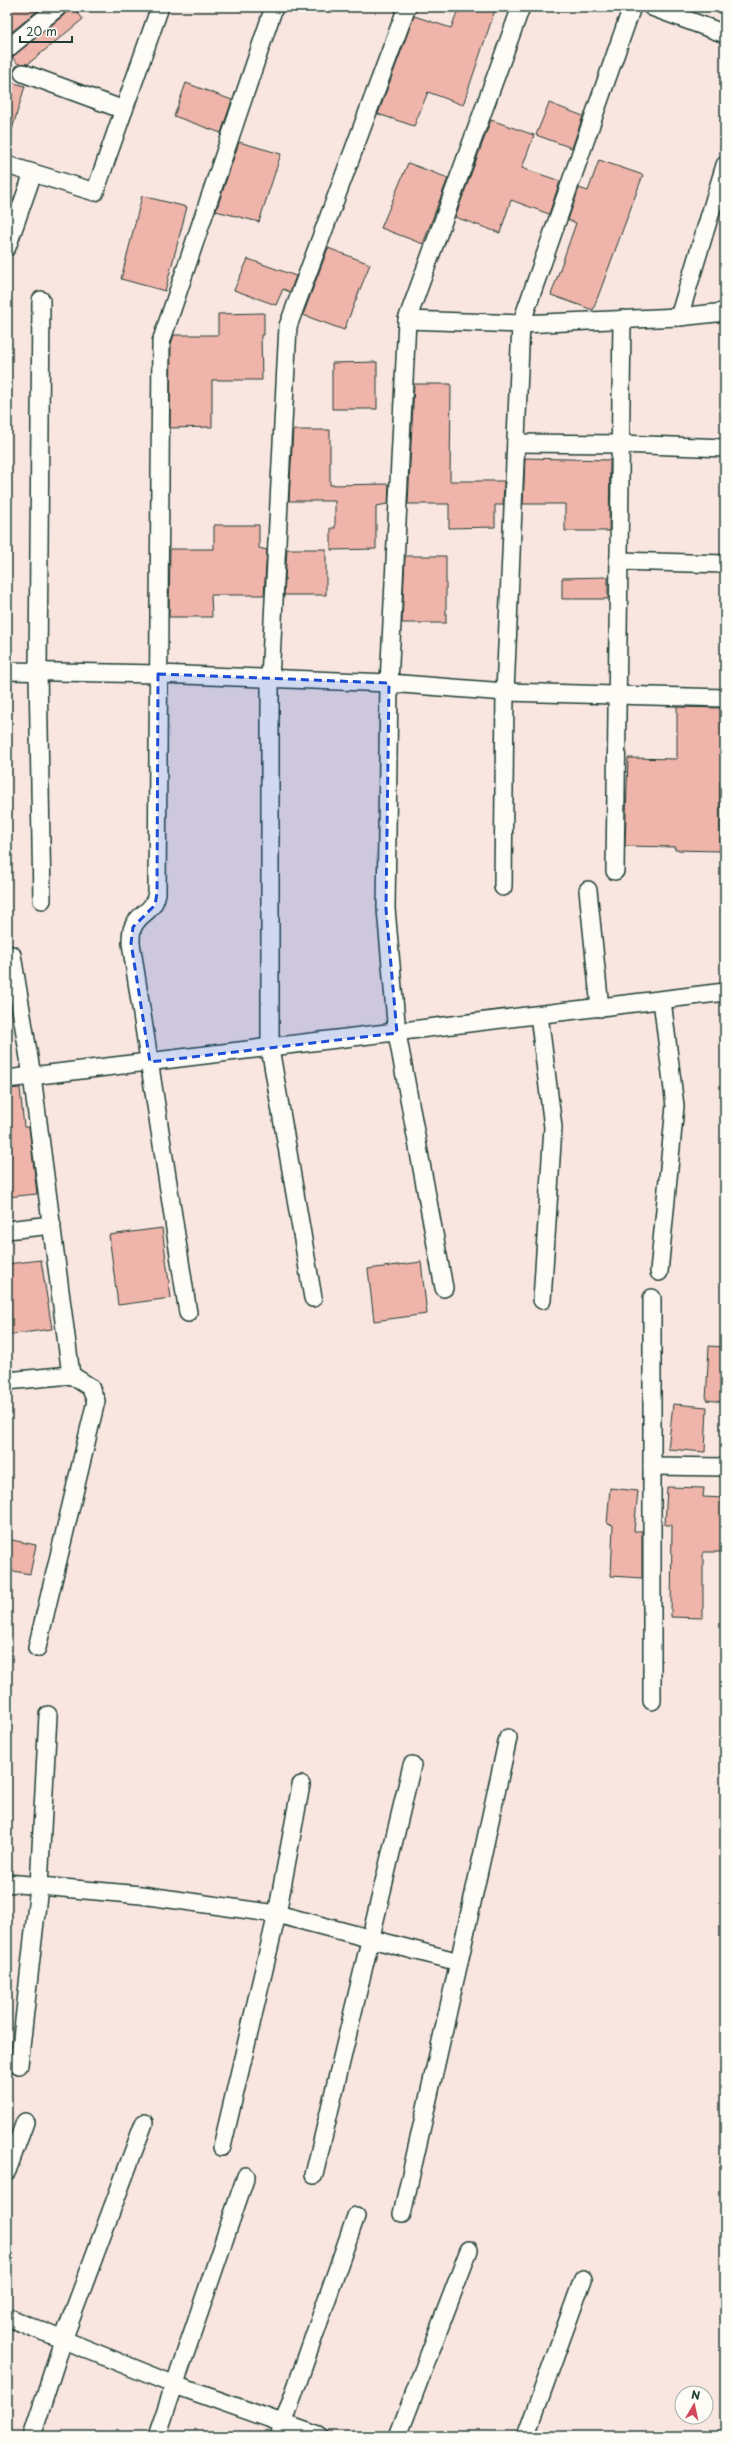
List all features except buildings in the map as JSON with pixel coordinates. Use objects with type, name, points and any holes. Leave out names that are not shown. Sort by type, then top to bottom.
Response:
[{"type":"street","points":[[7,49],[58,7]]},
{"type":"street","points":[[7,165],[95,192],[160,7]]},
{"type":"street","points":[[188,1313],[131,943],[133,927],[138,920],[155,905],[157,893],[161,342],[274,7]]},
{"type":"street","points":[[313,1298],[270,1048],[270,679],[288,326],[407,7]]},
{"type":"street","points":[[444,1288],[397,1033],[386,909],[389,683],[407,320],[520,7]]},
{"type":"street","points":[[503,887],[505,692],[521,324],[632,7]]},
{"type":"street","points":[[652,7],[725,34]]},
{"type":"street","points":[[23,73],[124,110]]},
{"type":"street","points":[[678,317],[725,165]]},
{"type":"street","points":[[7,247],[33,173]]},
{"type":"street","points":[[41,300],[38,671],[42,900]]},
{"type":"street","points":[[407,320],[521,324],[678,317],[725,312]]},
{"type":"street","points":[[615,871],[616,695],[622,319]]},
{"type":"street","points":[[516,443],[620,444],[725,448]]},
{"type":"street","points":[[618,561],[725,564]]},
{"type":"street","points":[[7,671],[158,674],[389,683],[505,692],[725,698]]},
{"type":"street","points":[[588,890],[600,1008]]},
{"type":"street","points":[[12,955],[32,1076],[71,1375]]},
{"type":"street","points":[[7,1079],[397,1033],[725,992]]},
{"type":"street","points":[[659,1272],[675,1106],[662,1000]]},
{"type":"street","points":[[539,1015],[553,1127],[542,1300]]},
{"type":"street","points":[[7,1230],[52,1225]]},
{"type":"street","points":[[652,1298],[652,1701]]},
{"type":"street","points":[[7,1381],[71,1375],[90,1387],[96,1401],[36,1648]]},
{"type":"street","points":[[652,1466],[725,1467]]},
{"type":"street","points":[[19,2065],[39,1886],[48,1715]]},
{"type":"street","points":[[402,2214],[508,1738]]},
{"type":"street","points":[[314,2175],[412,1765]]},
{"type":"street","points":[[222,2147],[277,1914],[301,1785]]},
{"type":"street","points":[[7,1882],[141,1895],[277,1914],[370,1937],[459,1962]]},
{"type":"street","points":[[7,2171],[25,2122]]},
{"type":"street","points":[[32,2436],[63,2340],[144,2122]]},
{"type":"street","points":[[157,2436],[246,2176]]},
{"type":"street","points":[[281,2430],[356,2216]]},
{"type":"street","points":[[398,2436],[469,2250]]},
{"type":"street","points":[[526,2436],[583,2279]]},
{"type":"street","points":[[7,2318],[175,2385],[281,2430],[319,2436]]},
{"type":"highlighted area","points":[[158,674],[389,683],[386,909],[397,1033],[150,1062],[131,943],[133,927],[155,905],[157,893]]}]
